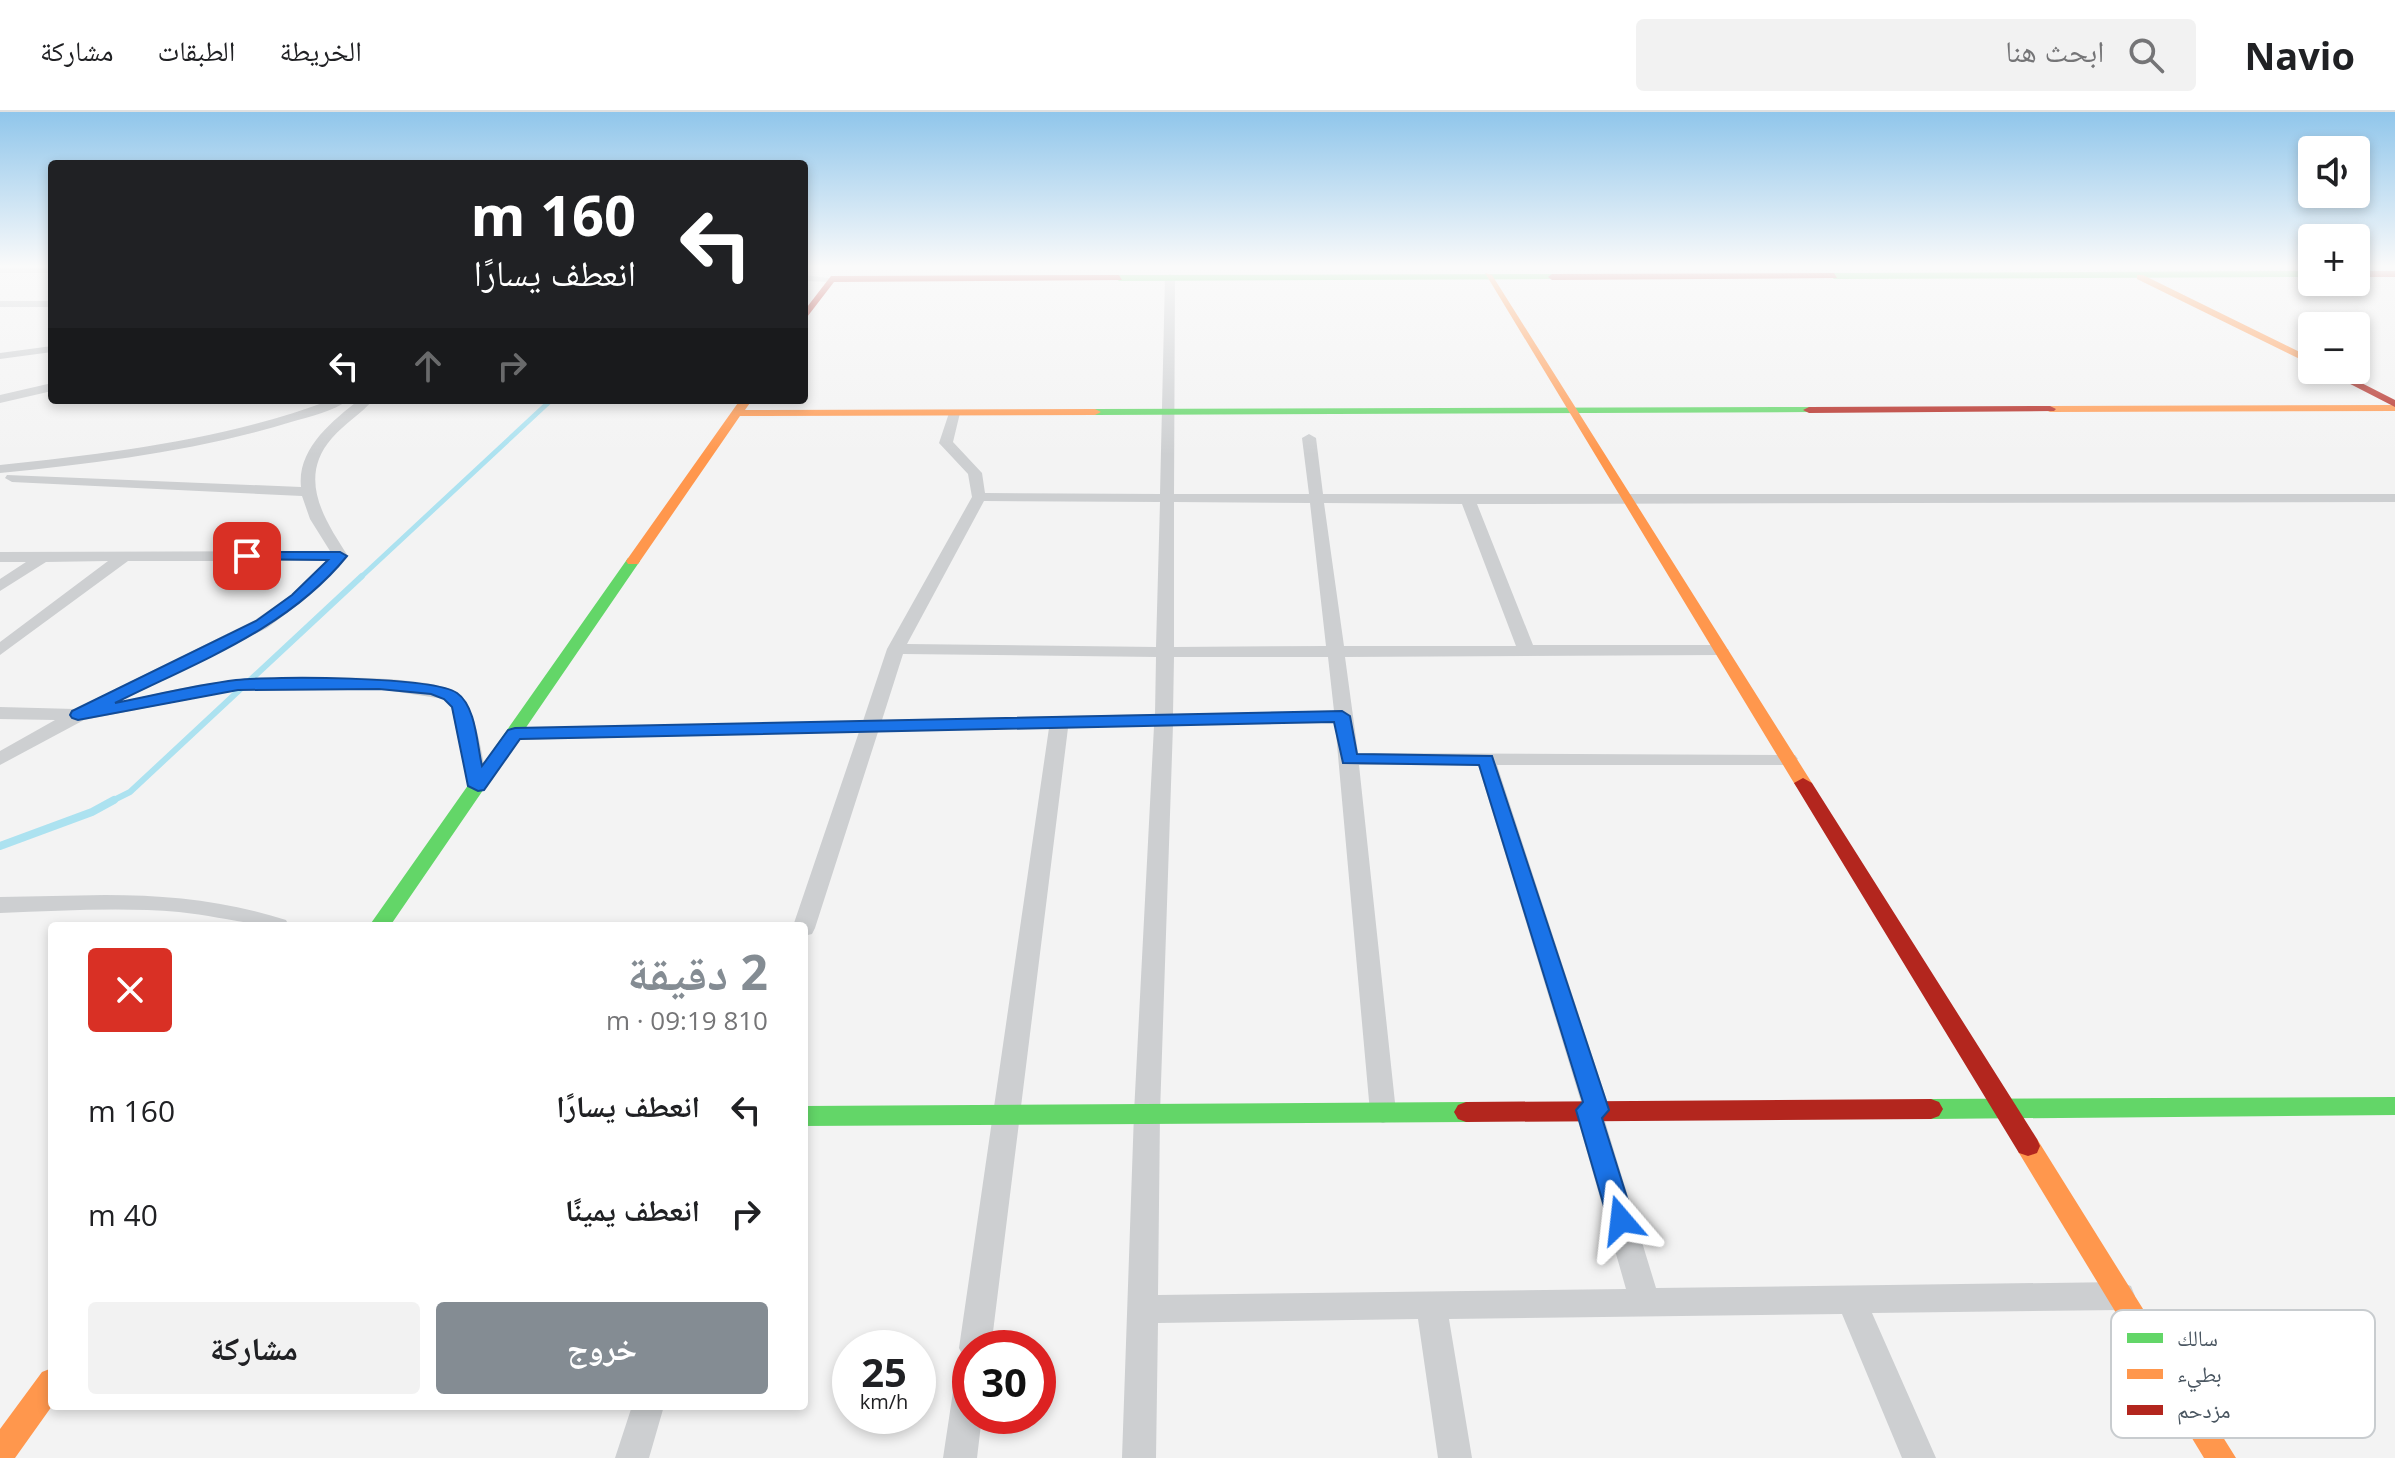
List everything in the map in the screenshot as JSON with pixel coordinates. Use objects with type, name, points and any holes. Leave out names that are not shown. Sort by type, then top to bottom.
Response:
[{"type":"street","points":[[1139,1458],[1147,1113],[1164,720],[1168,330]]},
{"type":"street","points":[[1522,330],[2129,1310]]},
{"type":"street","points":[[2247,330],[2298,355]]},
{"type":"street","points":[[0,356],[48,350]]},
{"type":"street","points":[[2354,384],[2395,406]]},
{"type":"street","points":[[0,399],[48,388]]},
{"type":"street","points":[[0,469],[127,454],[206,440],[274,424],[331,404]]},
{"type":"street","points":[[340,556],[316,519],[310,492],[311,454],[323,438],[362,404]]},
{"type":"street","points":[[382,922],[742,407],[954,413],[1166,413],[2395,406]]},
{"type":"street","points":[[806,922],[896,649],[979,497],[975,473],[946,443],[954,413]]},
{"type":"street","points":[[1309,438],[1349,759],[1383,1112]]},
{"type":"street","points":[[0,478],[310,492]]},
{"type":"street","points":[[979,497],[1165,500],[2395,498]]},
{"type":"street","points":[[1468,500],[1526,649]]},
{"type":"street","points":[[0,557],[340,556]]},
{"type":"street","points":[[0,759],[78,715],[261,624],[297,598],[340,556]]},
{"type":"street","points":[[0,586],[43,557]]},
{"type":"street","points":[[0,650],[124,557]]},
{"type":"street","points":[[896,649],[1164,652],[1720,650]]},
{"type":"street","points":[[0,713],[78,715],[238,685],[379,684],[434,690],[450,695],[460,705],[478,786]]},
{"type":"street","points":[[515,734],[1342,716]]},
{"type":"street","points":[[977,1330],[1059,722]]},
{"type":"street","points":[[1349,759],[1788,759]]},
{"type":"street","points":[[1486,760],[1592,1110],[1645,1302]]},
{"type":"street","points":[[0,923],[9,905],[211,908],[250,914],[269,922]]},
{"type":"street","points":[[808,1116],[2395,1106]]},
{"type":"street","points":[[1143,1309],[2120,1296]]},
{"type":"street","points":[[1851,1299],[1919,1458]]},
{"type":"street","points":[[1431,1305],[1455,1458]]},
{"type":"street","points":[[0,1454],[48,1388]]},
{"type":"street","points":[[632,1458],[647,1410]]},
{"type":"street","points":[[960,1458],[963,1434]]},
{"type":"street","points":[[2209,1438],[2221,1458]]},
{"type":"waterway","points":[[360,578],[547,404]]},
{"type":"waterway","points":[[114,800],[130,792],[362,576]]},
{"type":"waterway","points":[[0,846],[92,812],[114,800]]},
{"type":"waterway","points":[[110,802],[114,800]]},
{"type":"traffic: fast","points":[[1095,412],[1809,410]]},
{"type":"traffic: fast","points":[[382,922],[633,561]]},
{"type":"traffic: fast","points":[[1931,1109],[2395,1106]]},
{"type":"traffic: fast","points":[[808,1116],[1466,1112]]},
{"type":"traffic: slow","points":[[1522,330],[1803,783]]},
{"type":"traffic: slow","points":[[2247,330],[2298,355]]},
{"type":"traffic: slow","points":[[633,561],[743,404]]},
{"type":"traffic: slow","points":[[2050,409],[2395,408]]},
{"type":"traffic: slow","points":[[737,413],[1095,412]]},
{"type":"traffic: slow","points":[[2028,1146],[2129,1310]]},
{"type":"traffic: slow","points":[[0,1454],[48,1388]]},
{"type":"traffic: slow","points":[[2209,1438],[2221,1458]]},
{"type":"traffic: jam","points":[[2356,384],[2395,404]]},
{"type":"traffic: jam","points":[[1809,410],[2050,409]]},
{"type":"traffic: jam","points":[[1803,783],[2028,1146]]},
{"type":"traffic: jam","points":[[1466,1112],[1931,1109]]},
{"type":"route","points":[[247,556],[340,556],[297,598],[261,624],[78,715],[238,685],[379,684],[434,690],[450,695],[460,705],[478,786],[515,734],[1342,716],[1349,759],[1486,760],[1597,1110],[1588,1110],[1621,1220]]}]
